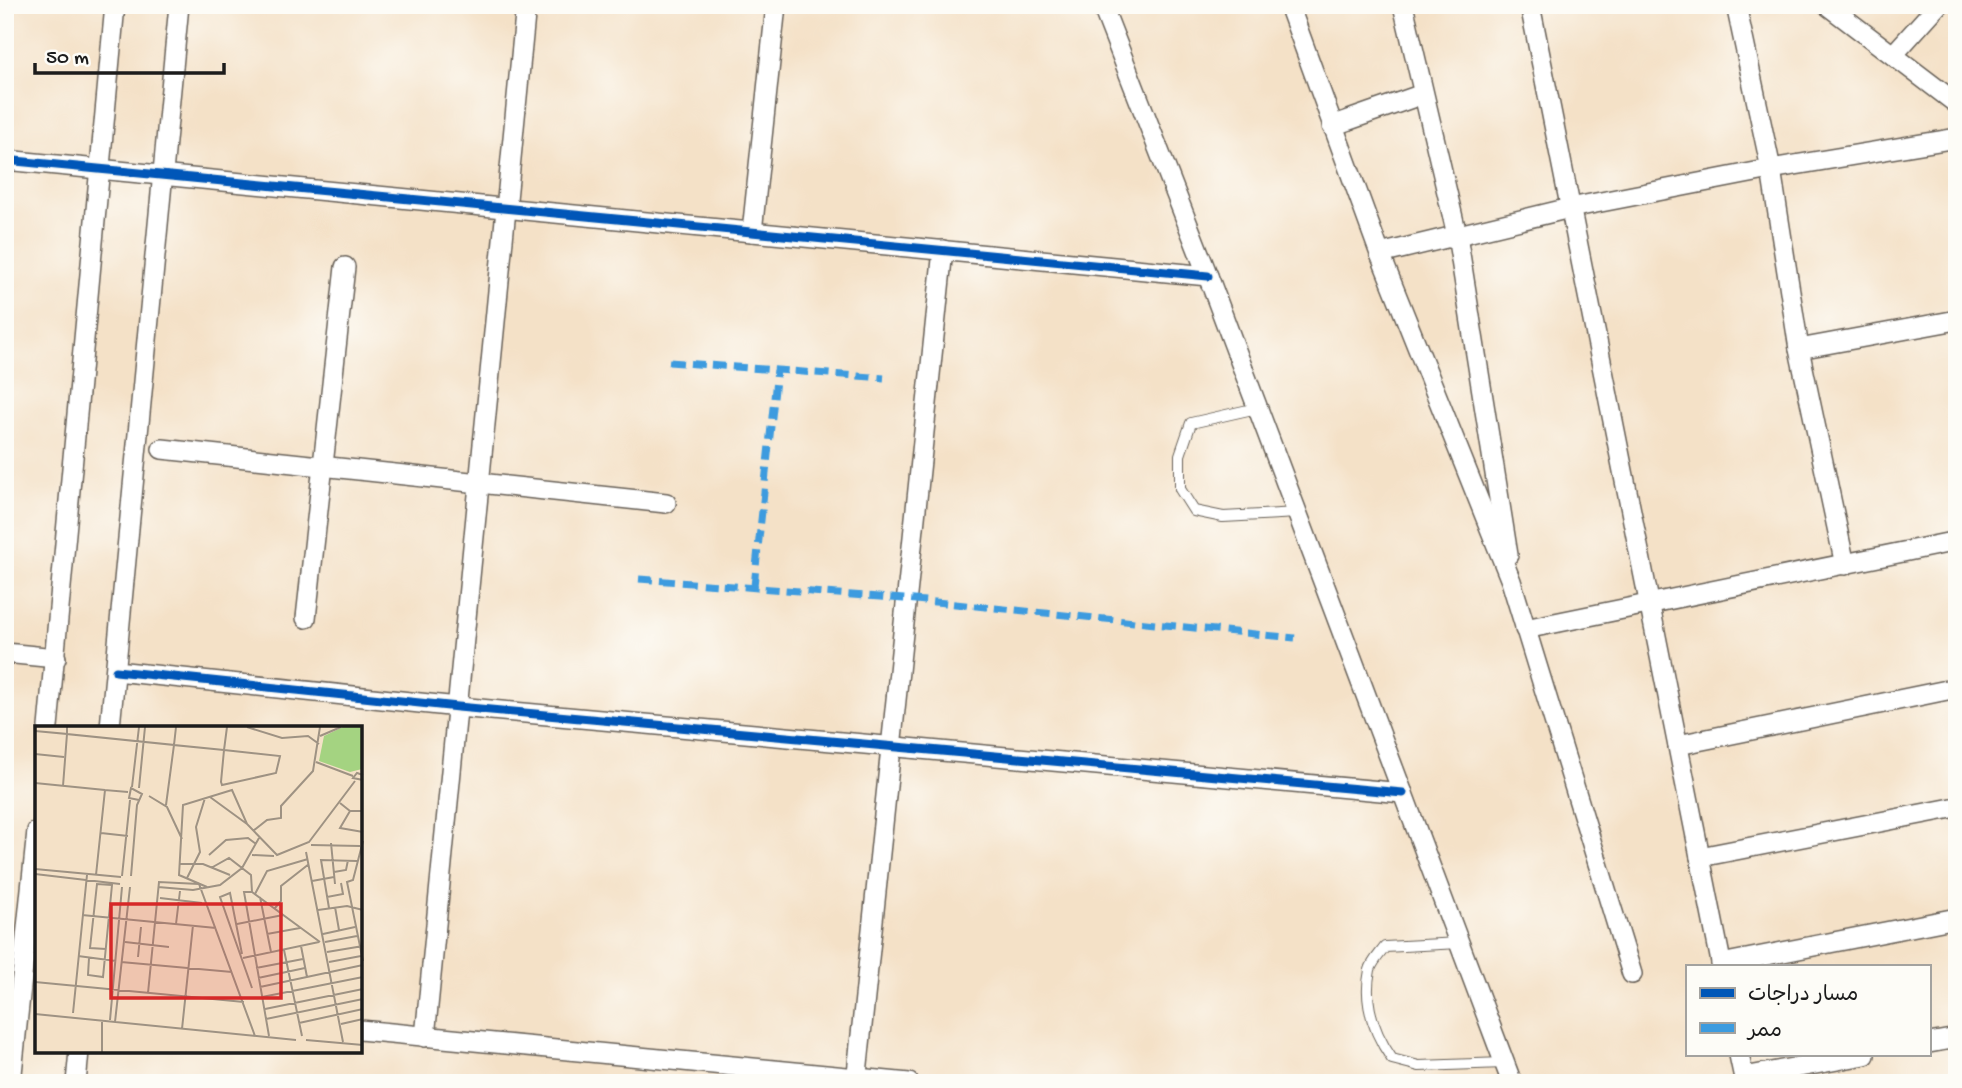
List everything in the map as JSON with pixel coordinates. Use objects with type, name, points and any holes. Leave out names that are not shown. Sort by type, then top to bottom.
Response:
[{"type":"street","points":[[48,726],[115,5]]},
{"type":"street","points":[[110,726],[179,5]]},
{"type":"street","points":[[425,1037],[526,5]]},
{"type":"street","points":[[752,232],[776,5]]},
{"type":"street","points":[[1102,5],[1208,276],[1511,1083]]},
{"type":"street","points":[[1289,5],[1380,254],[1511,580],[1632,974]]},
{"type":"street","points":[[1403,5],[1457,235],[1495,463],[1511,580]]},
{"type":"street","points":[[1530,5],[1722,965]]},
{"type":"street","points":[[1737,5],[1771,169],[1799,349],[1845,565]]},
{"type":"street","points":[[1828,5],[1957,104]]},
{"type":"street","points":[[1893,55],[1938,5]]},
{"type":"street","points":[[1332,126],[1423,94]]},
{"type":"street","points":[[1380,254],[1570,208],[1771,169],[1957,138]]},
{"type":"street","points":[[5,160],[1208,276]]},
{"type":"street","points":[[857,1080],[943,250]]},
{"type":"street","points":[[306,618],[345,267]]},
{"type":"street","points":[[1799,349],[1957,320]]},
{"type":"street","points":[[162,449],[666,503]]},
{"type":"street","points":[[1525,629],[1957,541]]},
{"type":"street","points":[[5,653],[56,658]]},
{"type":"street","points":[[116,671],[458,707],[1402,793]]},
{"type":"street","points":[[1678,745],[1957,688]]},
{"type":"street","points":[[1700,857],[1957,807]]},
{"type":"street","points":[[11,1083],[35,851]]},
{"type":"street","points":[[1727,965],[1957,918]]},
{"type":"street","points":[[362,1030],[909,1083]]},
{"type":"street","points":[[1930,1043],[1957,1038]]},
{"type":"street","points":[[76,1083],[79,1053]]},
{"type":"street","points":[[1739,1056],[1744,1080],[1860,1056]]},
{"type":"lane","points":[[1257,408],[1191,424],[1180,455],[1180,489],[1194,511],[1223,517],[1297,513]]},
{"type":"lane","points":[[1459,943],[1385,947],[1370,968],[1368,1006],[1379,1039],[1392,1059],[1419,1066],[1504,1063]]},
{"type":"marked path","points":[[669,362],[884,378]]},
{"type":"marked path","points":[[754,586],[777,370]]},
{"type":"marked path","points":[[639,579],[905,599],[1295,638]]},
{"type":"cycle path","points":[[5,160],[1208,276]]},
{"type":"cycle path","points":[[116,671],[458,707],[1403,793]]}]
